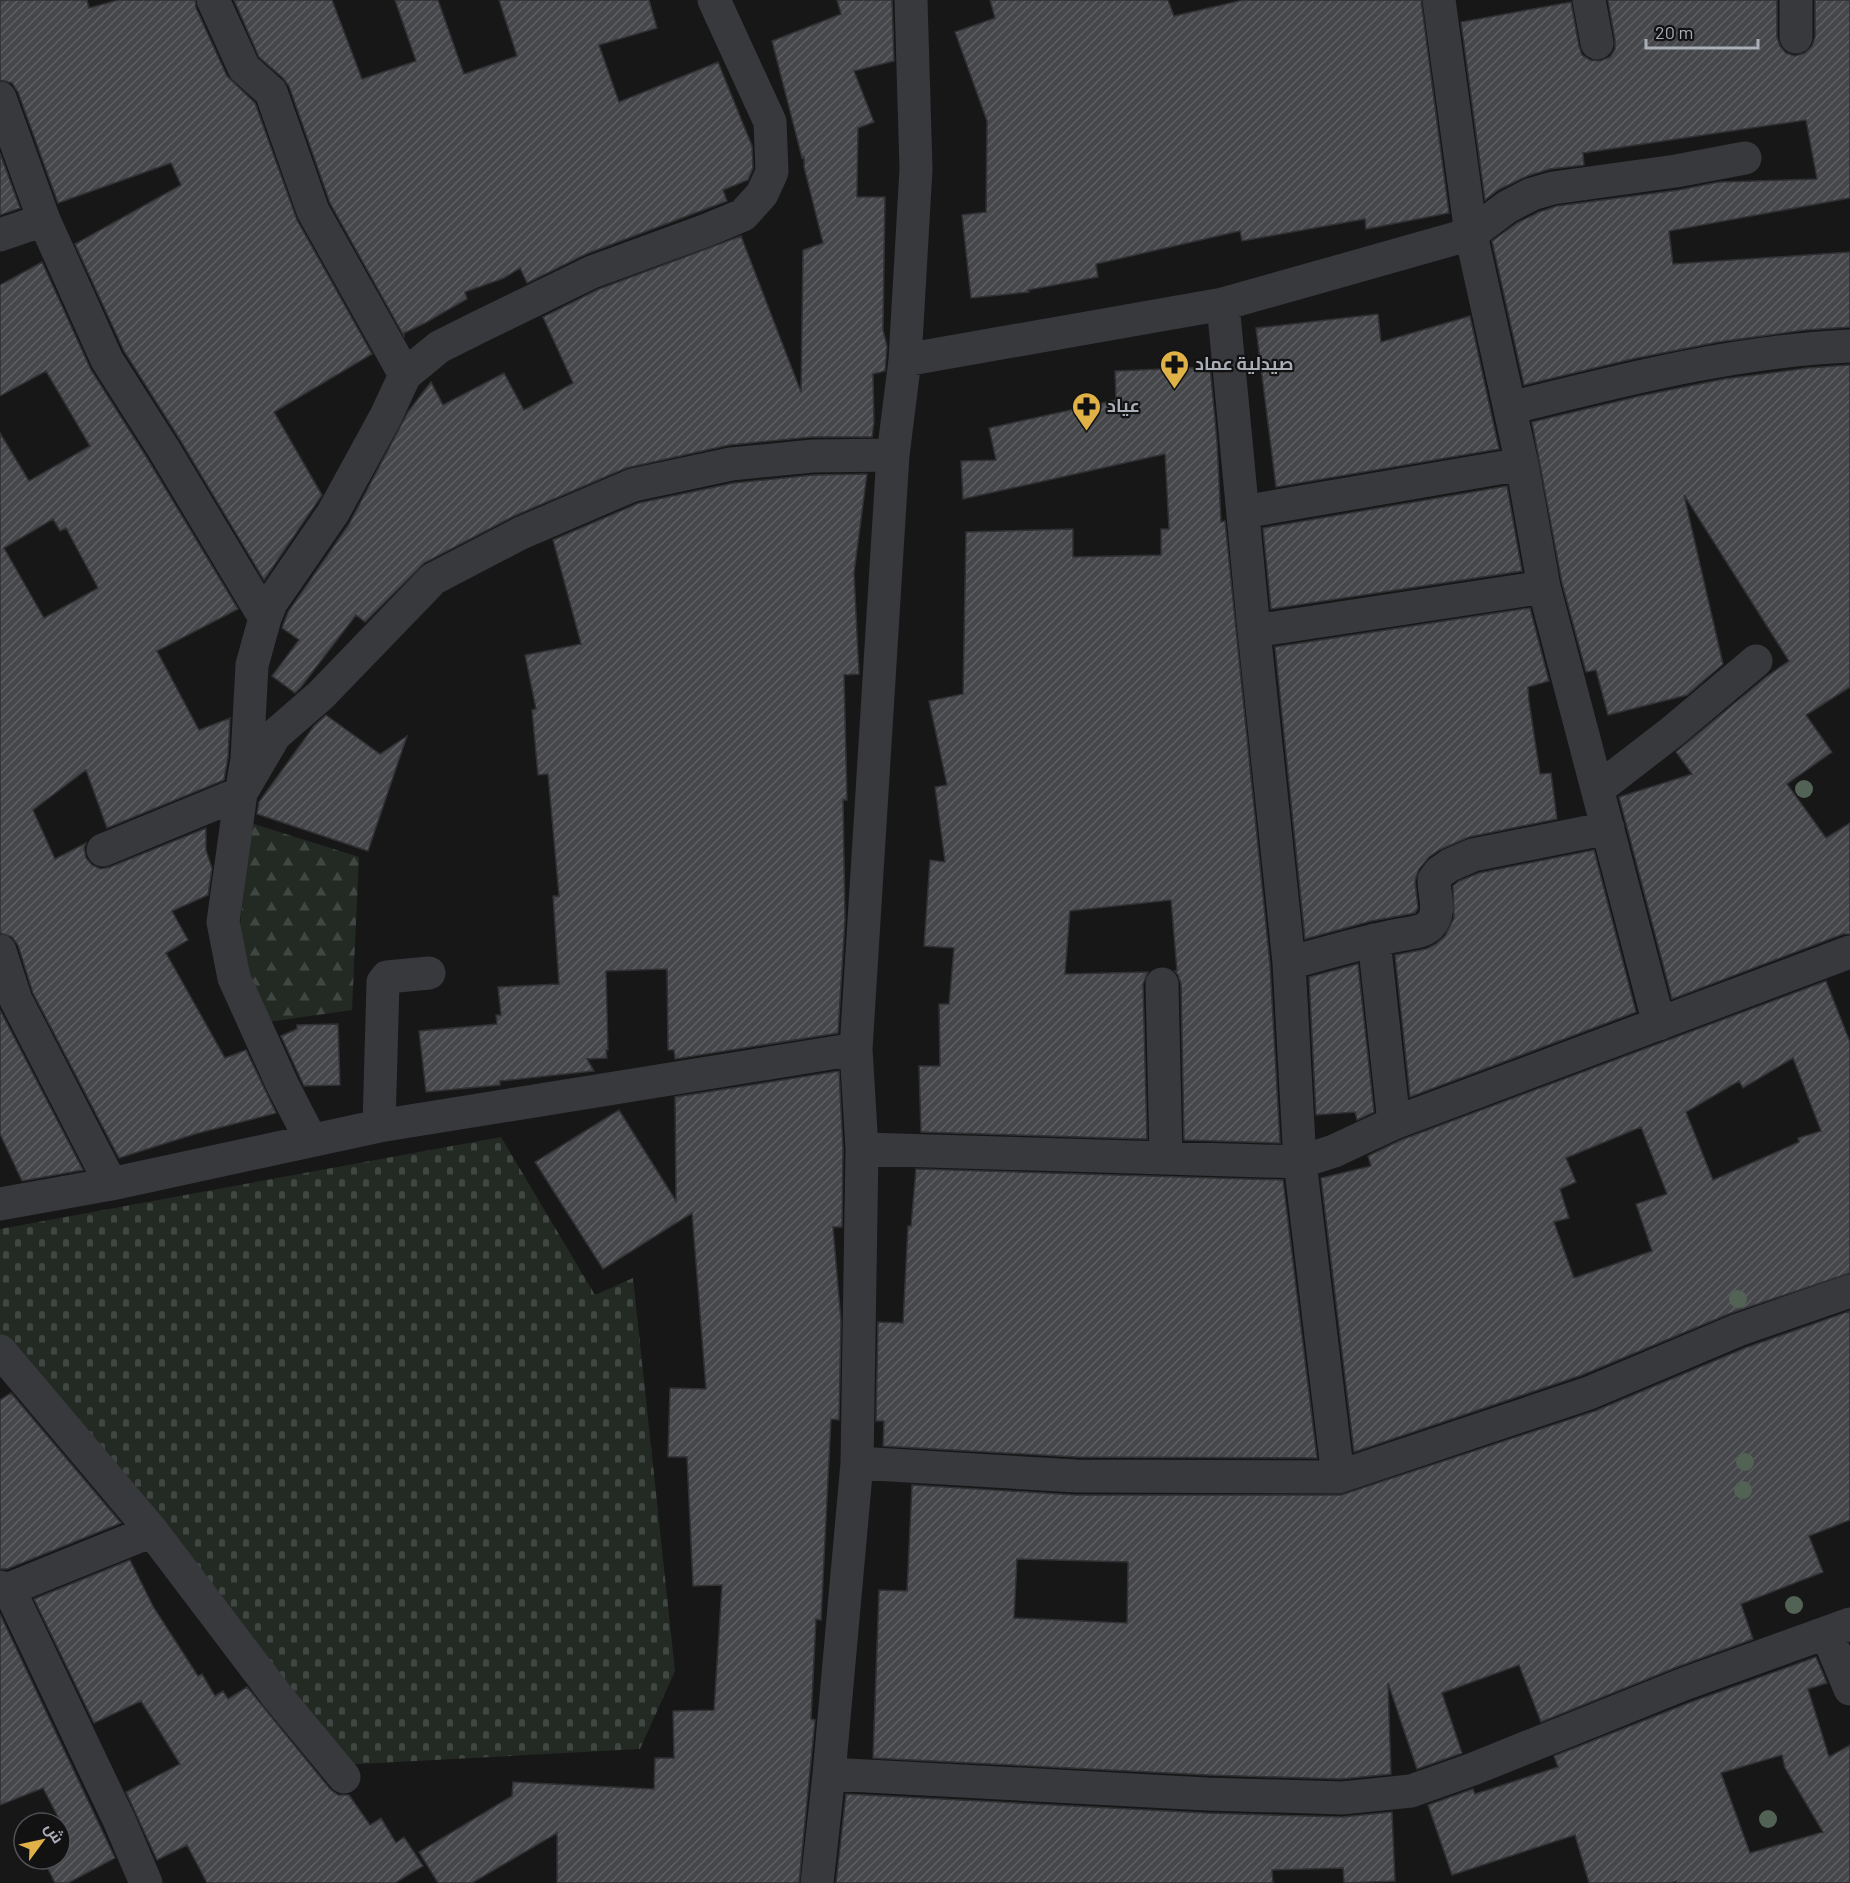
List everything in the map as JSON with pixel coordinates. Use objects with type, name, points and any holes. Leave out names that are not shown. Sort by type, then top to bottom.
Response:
[{"type":"street","points":[[213,0],[244,68],[271,92],[313,211],[405,375]]},
{"type":"street","points":[[311,1140],[283,1086],[234,978],[223,922],[248,759],[252,665],[265,618],[271,603],[333,513],[386,416],[405,375],[439,347],[592,272],[707,230],[743,214],[762,194],[772,172],[770,122],[714,0]]},
{"type":"street","points":[[816,1883],[829,1774],[857,1463],[862,1149],[856,1049],[893,455],[905,360],[916,170],[911,0]]},
{"type":"street","points":[[1439,0],[1471,234],[1522,464],[1544,587],[1659,1024]]},
{"type":"street","points":[[1589,0],[1597,43]]},
{"type":"street","points":[[1796,0],[1796,38]]},
{"type":"street","points":[[0,98],[44,220],[107,360],[265,618]]},
{"type":"street","points":[[905,360],[1222,304],[1471,234],[1507,207],[1532,194],[1553,188],[1676,171],[1745,158]]},
{"type":"street","points":[[0,235],[44,220]]},
{"type":"street","points":[[1222,304],[1289,963],[1300,1162],[1338,1477]]},
{"type":"street","points":[[1510,408],[1630,378],[1734,358],[1850,346]]},
{"type":"street","points":[[103,850],[241,793],[275,735],[321,695],[433,579],[521,533],[633,485],[731,464],[813,456],[893,455]]},
{"type":"street","points":[[1243,512],[1522,464]]},
{"type":"street","points":[[1254,631],[1544,587]]},
{"type":"street","points":[[1598,789],[1673,731],[1756,661]]},
{"type":"street","points":[[1289,963],[1374,940],[1422,930],[1430,925],[1436,916],[1434,880],[1450,865],[1473,855],[1608,828]]},
{"type":"street","points":[[1374,940],[1394,1123]]},
{"type":"street","points":[[0,951],[16,1000],[111,1184]]},
{"type":"street","points":[[862,1149],[1300,1162],[1334,1151],[1394,1123],[1850,952]]},
{"type":"street","points":[[379,1126],[383,982],[387,977],[429,973]]},
{"type":"street","points":[[1162,984],[1166,1158]]},
{"type":"street","points":[[0,1204],[111,1184],[379,1126],[856,1049]]},
{"type":"street","points":[[857,1463],[1076,1476],[1338,1477],[1589,1393],[1738,1330],[1850,1291]]},
{"type":"street","points":[[0,1351],[152,1531],[277,1696],[344,1777]]},
{"type":"street","points":[[146,1883],[120,1822],[4,1588],[152,1531]]},
{"type":"street","points":[[829,1774],[1207,1794],[1342,1798],[1411,1791],[1473,1769],[1684,1684],[1839,1629],[1850,1689]]},
{"type":"green space","points":[[251,823],[359,857],[352,1010],[268,1022],[238,944]]},
{"type":"green space","points":[[501,1137],[595,1295],[633,1278],[675,1671],[640,1749],[341,1765],[0,1339],[0,1229]]},
{"type":"building","points":[[0,0],[87,0],[89,8],[118,0],[195,0],[196,8],[227,76],[255,103],[297,220],[372,354],[274,412],[322,495],[264,580],[124,351],[75,244],[181,185],[171,163],[58,203],[18,92],[12,83],[0,80]]},
{"type":"building","points":[[234,0],[332,0],[362,79],[416,61],[395,0],[438,0],[464,74],[517,56],[499,0],[649,0],[657,28],[599,45],[619,102],[718,62],[752,146],[753,168],[748,180],[723,190],[727,201],[586,254],[527,283],[520,268],[504,278],[465,292],[467,299],[404,333],[404,336],[330,203],[289,86],[259,57]]},
{"type":"building","points":[[837,0],[892,0],[894,61],[854,71],[874,122],[858,128],[857,197],[885,197],[883,330],[887,346],[885,371],[873,374],[872,437],[811,437],[729,445],[626,468],[514,516],[424,563],[365,622],[356,615],[295,693],[272,676],[299,640],[282,628],[288,612],[349,524],[408,412],[431,382],[443,405],[504,373],[524,410],[573,383],[543,317],[599,289],[741,236],[801,392],[803,250],[823,243],[804,167],[804,157],[802,158],[772,41],[841,14]]},
{"type":"building","points":[[990,0],[1168,0],[1174,16],[1243,0],[1421,0],[1449,213],[1366,229],[1365,219],[1242,241],[1240,231],[1096,264],[1098,277],[1028,290],[1029,292],[971,298],[962,215],[986,212],[987,121],[955,32],[995,18]]},
{"type":"building","points":[[1608,0],[1777,0],[1777,37],[1786,53],[1795,56],[1805,53],[1812,46],[1815,37],[1815,0],[1850,0],[1850,198],[1669,231],[1673,264],[1850,252],[1850,327],[1805,330],[1718,342],[1632,359],[1524,385],[1492,241],[1517,223],[1557,206],[1679,190],[1719,182],[1817,179],[1806,120],[1583,153],[1584,165],[1550,169],[1527,176],[1498,190],[1485,200],[1461,22],[1571,2],[1582,55],[1590,60],[1600,61],[1610,57],[1615,49]]},
{"type":"building","points":[[0,153],[20,208],[0,215]]},
{"type":"building","points":[[42,262],[91,370],[238,609],[157,651],[199,730],[230,718],[224,780],[107,828],[86,770],[33,810],[55,859],[86,843],[84,848],[86,858],[92,865],[101,869],[206,828],[206,850],[212,868],[208,895],[172,911],[188,940],[166,953],[225,1058],[246,1050],[276,1113],[195,1134],[119,1158],[33,993],[18,945],[12,937],[0,933],[0,433],[29,481],[90,446],[46,371],[0,396],[0,285]],"holes":[[[53,519],[60,531],[66,528],[98,588],[44,618],[4,548]]]},
{"type":"building","points":[[1378,314],[1381,342],[1470,316],[1499,449],[1276,487],[1256,328]]},
{"type":"building","points":[[1850,365],[1850,687],[1806,715],[1832,752],[1787,784],[1826,838],[1850,823],[1850,934],[1843,934],[1672,999],[1619,797],[1692,774],[1676,752],[1766,677],[1789,661],[1684,495],[1723,664],[1687,695],[1608,715],[1596,670],[1586,672],[1562,583],[1532,422],[1724,379]]},
{"type":"building","points":[[1210,367],[1221,522],[1225,521],[1270,964],[1280,1143],[1184,1140],[1181,984],[1175,971],[1177,971],[1171,900],[1070,911],[1065,974],[1148,972],[1143,984],[1147,1139],[921,1132],[919,1066],[940,1066],[939,1004],[949,1004],[954,948],[924,946],[930,860],[945,862],[935,787],[947,785],[929,701],[963,694],[966,532],[1073,529],[1073,557],[1161,555],[1161,529],[1169,529],[1165,454],[963,499],[961,461],[996,460],[989,428],[1116,400],[1115,371]]},
{"type":"building","points":[[867,474],[854,573],[859,674],[844,675],[847,800],[843,800],[845,919],[838,1033],[675,1059],[674,1050],[668,1050],[667,969],[606,971],[608,1050],[606,1050],[607,1058],[587,1059],[594,1071],[500,1081],[500,1085],[426,1092],[419,1031],[497,1024],[496,1015],[501,1015],[498,987],[559,984],[553,896],[559,896],[548,774],[538,775],[532,710],[536,709],[525,655],[581,644],[553,540],[639,503],[734,483],[814,475]]},
{"type":"building","points":[[1507,486],[1522,571],[1271,609],[1263,528]]},
{"type":"building","points":[[1530,608],[1549,681],[1528,687],[1529,701],[1540,774],[1551,773],[1557,819],[1469,837],[1439,850],[1429,857],[1419,869],[1415,881],[1418,908],[1415,913],[1371,921],[1305,939],[1275,647]]},
{"type":"building","points":[[326,715],[380,754],[407,736],[368,851],[257,814],[259,802],[314,726]]},
{"type":"building","points":[[1594,850],[1636,1012],[1410,1097],[1395,955],[1426,949],[1445,936],[1454,918],[1453,886],[1459,881],[1479,873]]},
{"type":"building","points":[[1358,964],[1374,1112],[1357,1120],[1355,1112],[1316,1115],[1309,977]]},
{"type":"building","points":[[1826,981],[1850,1042],[1850,1273],[1731,1313],[1582,1375],[1354,1452],[1321,1178],[1371,1166],[1368,1156],[1401,1140]],"holes":[[[1793,1058],[1821,1131],[1798,1138],[1799,1142],[1713,1180],[1686,1112],[1739,1081],[1743,1088]],[[1641,1127],[1667,1194],[1636,1204],[1652,1251],[1574,1278],[1554,1222],[1569,1218],[1560,1189],[1576,1182],[1566,1158]]]},
{"type":"building","points":[[0,1010],[83,1170],[22,1181],[0,1134]]},
{"type":"building","points":[[338,1024],[340,1085],[304,1086],[281,1036],[297,1029],[297,1025]]},
{"type":"building","points":[[839,1071],[843,1149],[842,1227],[833,1227],[841,1321],[839,1420],[831,1419],[821,1620],[816,1619],[811,1719],[815,1720],[799,1883],[557,1883],[557,1833],[472,1883],[438,1883],[419,1852],[512,1796],[513,1782],[654,1789],[655,1758],[674,1758],[673,1711],[714,1710],[722,1585],[693,1586],[687,1457],[668,1457],[670,1388],[706,1389],[692,1213],[603,1269],[535,1162],[619,1110],[676,1201],[675,1097]]},
{"type":"building","points":[[916,1169],[1283,1180],[1317,1458],[1077,1457],[883,1446],[884,1421],[876,1421],[878,1322],[903,1323],[908,1226],[911,1226]]},
{"type":"building","points":[[1850,1311],[1850,1520],[1809,1536],[1823,1572],[1741,1604],[1753,1639],[1541,1722],[1519,1665],[1442,1693],[1462,1753],[1417,1769],[1388,1683],[1391,1774],[1341,1779],[1208,1775],[873,1758],[879,1590],[907,1591],[912,1485],[1076,1495],[1341,1495],[1595,1411],[1745,1348]],"holes":[[[1017,1559],[1128,1562],[1127,1623],[1014,1618]]]},
{"type":"building","points":[[11,1393],[121,1523],[7,1569],[0,1569],[0,1400]]},
{"type":"building","points":[[130,1560],[154,1608],[198,1676],[202,1674],[215,1696],[223,1691],[228,1699],[247,1687],[330,1789],[338,1795],[349,1795],[370,1825],[381,1818],[396,1843],[404,1837],[423,1866],[395,1883],[207,1883],[187,1845],[157,1860],[126,1792],[180,1764],[141,1701],[94,1723],[34,1599]]},
{"type":"building","points":[[0,1614],[115,1858],[68,1883],[55,1883],[49,1871],[72,1871],[72,1811],[55,1811],[43,1788],[0,1805]]},
{"type":"building","points":[[1816,1657],[1827,1683],[1808,1689],[1829,1757],[1850,1745],[1850,1883],[1676,1883],[1676,1881],[1671,1883],[1589,1883],[1575,1835],[1452,1875],[1428,1805],[1473,1789],[1475,1794],[1558,1767],[1554,1756],[1691,1702]],"holes":[[[1782,1755],[1785,1768],[1823,1832],[1750,1853],[1721,1773]]]},
{"type":"building","points":[[846,1794],[1206,1813],[1342,1817],[1392,1812],[1395,1881],[1344,1883],[1343,1868],[1272,1870],[1273,1883],[836,1883]]},
{"type":"place","name":"صيدلية عماد","points":[[1174,390]]},
{"type":"place","name":"عياد","points":[[1086,432]]}]
